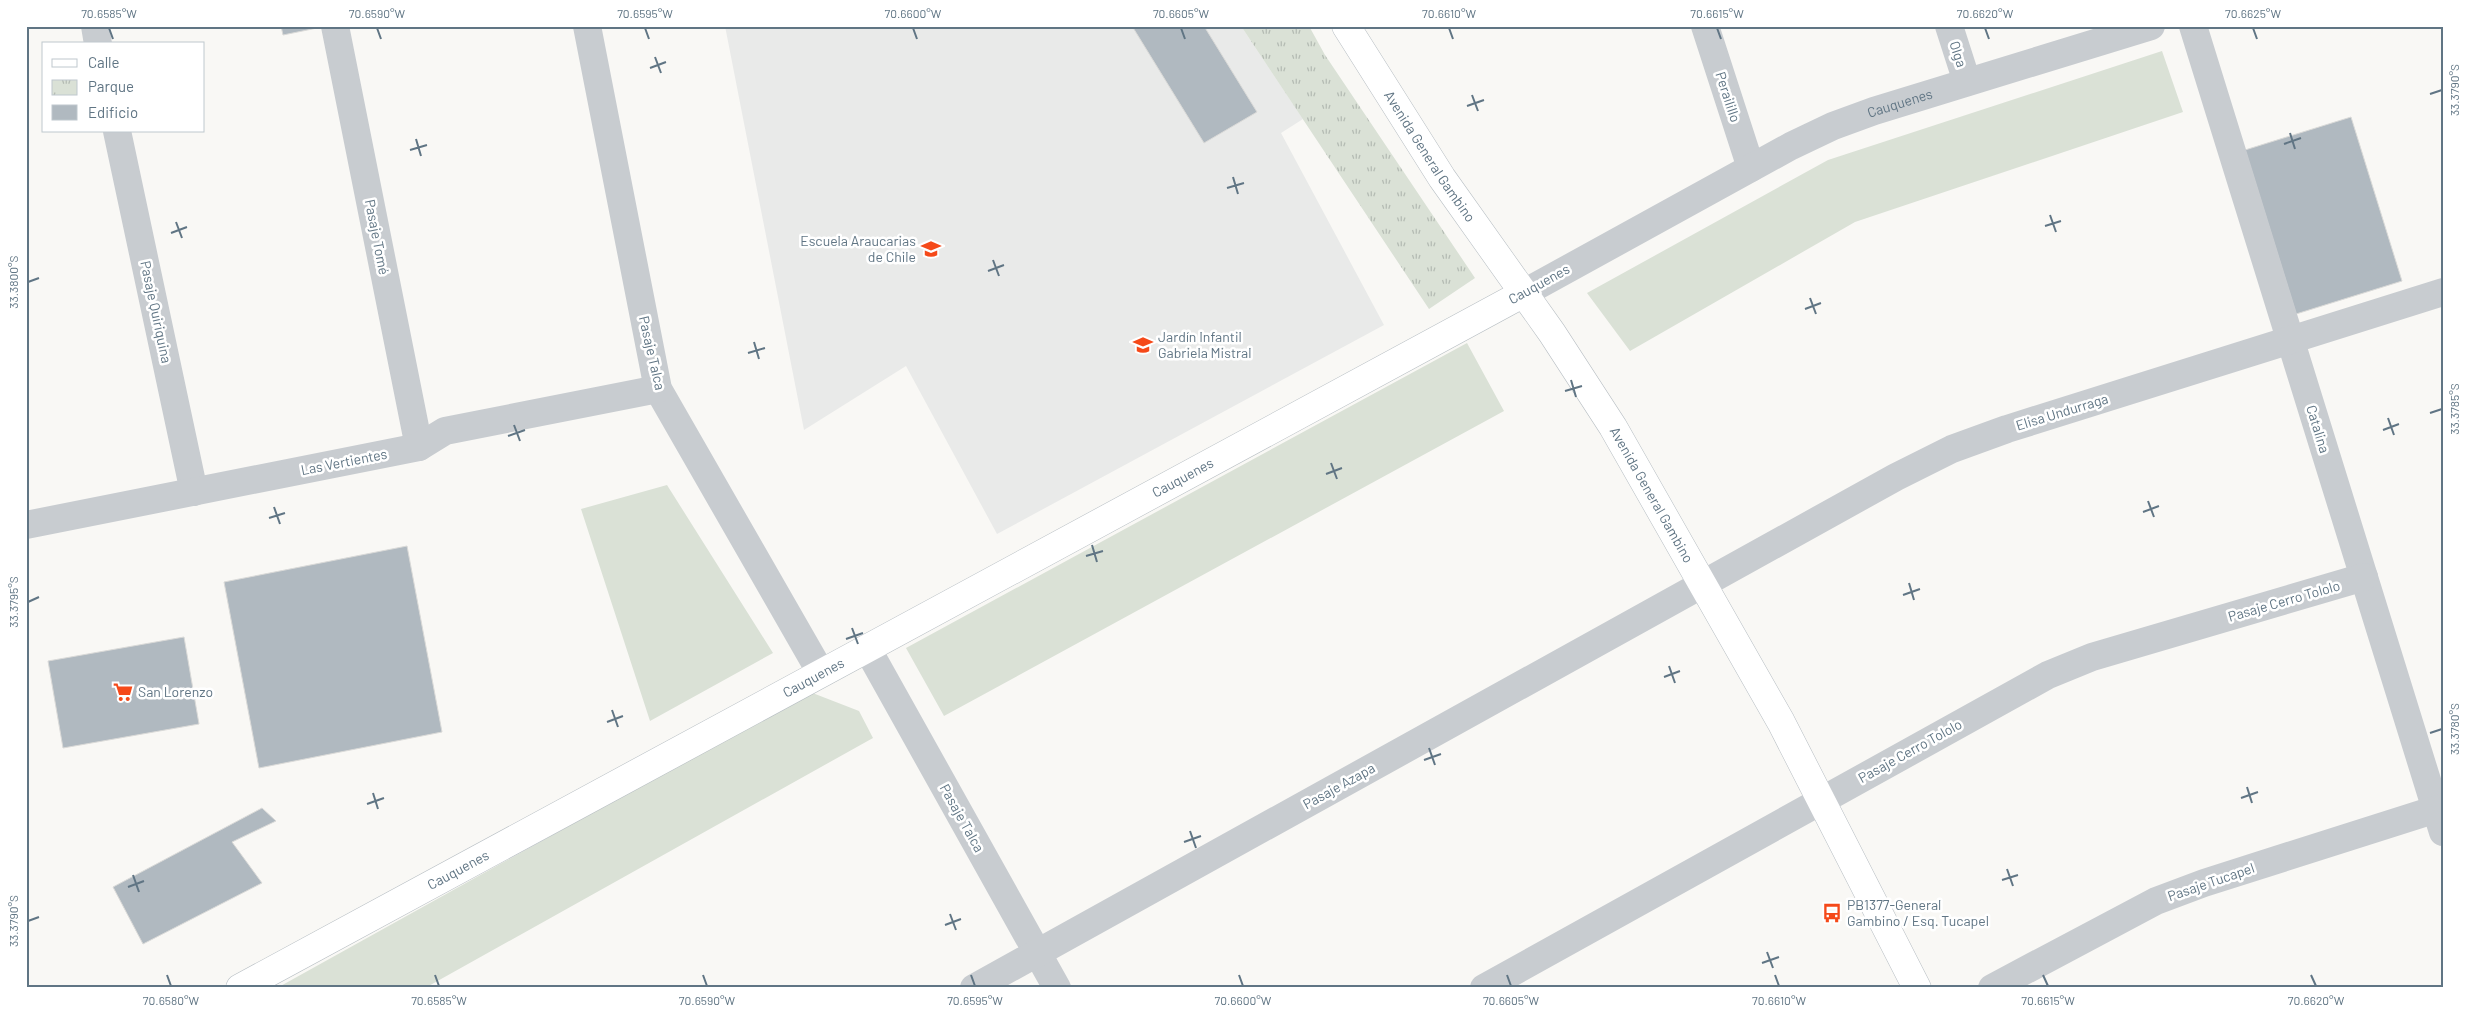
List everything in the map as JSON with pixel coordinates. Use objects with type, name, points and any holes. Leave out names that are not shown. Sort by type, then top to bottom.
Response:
[{"type":"street","points":[[95,26],[98,42]]},
{"type":"street","name":"Pasaje Tomé","points":[[336,26],[419,447]]},
{"type":"street","name":"Pasaje Talca","points":[[587,26],[658,389],[821,673]]},
{"type":"street","name":"Avenida General Gambino","points":[[1346,26],[1442,178],[1524,293],[1613,427],[1822,800],[1918,988]]},
{"type":"street","name":"Perailillo","points":[[1705,26],[1751,168]]},
{"type":"street","name":"Olga","points":[[1949,26],[1967,82]]},
{"type":"street","name":"Cauquenes","points":[[240,988],[1524,293],[1751,168],[1833,126],[1967,82],[2151,26]]},
{"type":"street","name":"Catalina","points":[[2193,26],[2440,816]]},
{"type":"street","name":"Pasaje Quiriquina","points":[[117,132],[194,492]]},
{"type":"street","name":"Elisa Undurraga","points":[[1703,585],[1952,449],[2007,429],[2443,292]]},
{"type":"street","name":"Las Vertientes","points":[[26,525],[419,447],[445,431],[658,389]]},
{"type":"street","name":"Pasaje Cerro Tololo","points":[[1484,988],[2023,688],[2068,666],[2092,657],[2364,577]]},
{"type":"street","name":"Pasaje Azapa","points":[[974,988],[1703,585]]},
{"type":"street","name":"Pasaje Talca","points":[[867,648],[1057,988]]},
{"type":"street","name":"Pasaje Tucapel","points":[[1992,988],[2156,901],[2204,883],[2440,816]]},
{"type":"shaded area","name":"Escuela Araucarias de Chile","points":[[725,26],[1241,26],[1303,119],[1281,133],[1384,325],[997,534],[906,366],[804,430]]},
{"type":"green space","points":[[1241,26],[1309,26],[1325,55],[1475,278],[1429,309]]},
{"type":"green space","points":[[2162,51],[2183,112],[1855,222],[1630,351],[1587,293],[1828,160]]},
{"type":"green space","points":[[1467,343],[1504,411],[944,716],[906,648]]},
{"type":"green space","points":[[667,485],[773,653],[650,721],[581,509]]},
{"type":"green space","points":[[810,692],[859,711],[873,738],[425,988],[277,988]]},
{"type":"building","points":[[281,26],[317,26],[317,28],[283,35]]},
{"type":"building","points":[[1132,26],[1204,26],[1257,112],[1204,143]]},
{"type":"building","points":[[2351,117],[2402,281],[2296,314],[2245,150]]},
{"type":"building","points":[[407,546],[442,732],[259,768],[224,582]]},
{"type":"building","name":"San Lorenzo","points":[[184,637],[199,724],[63,748],[48,661]]},
{"type":"building","points":[[262,808],[276,821],[232,842],[262,883],[143,944],[113,887]]},
{"type":"place","name":"Escuela Araucarias de Chile","points":[[931,249]]},
{"type":"place","name":"Jardín Infantil Gabriela Mistral","points":[[1143,345]]},
{"type":"place","name":"San Lorenzo","points":[[123,692]]},
{"type":"place","name":"PB1377-General Gambino / Esq. Tucapel","points":[[1832,913]]}]
